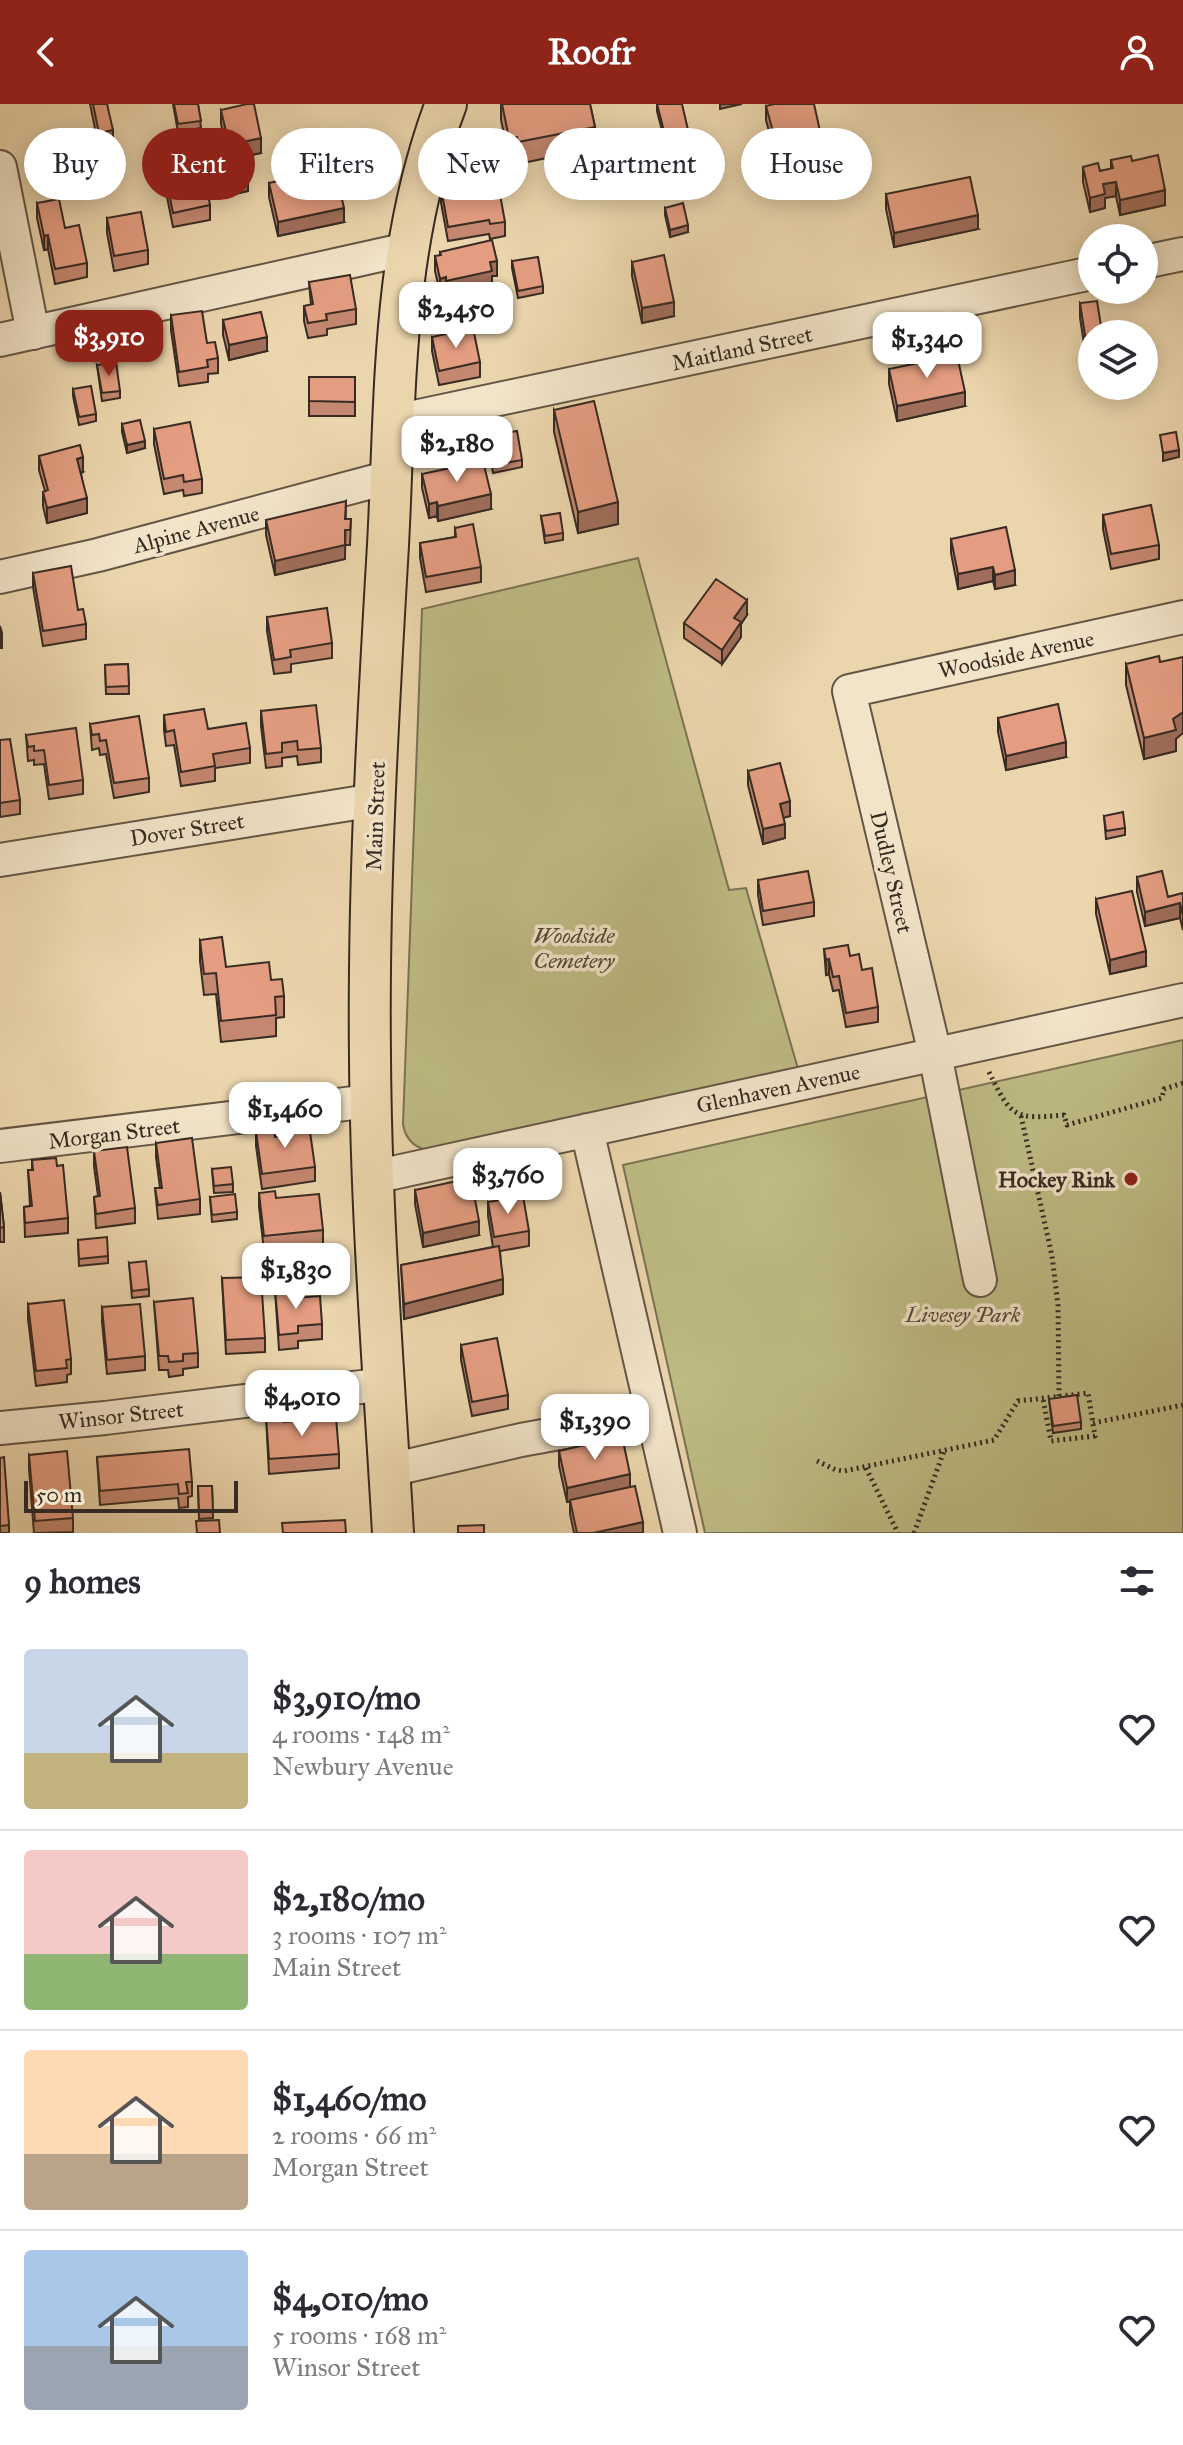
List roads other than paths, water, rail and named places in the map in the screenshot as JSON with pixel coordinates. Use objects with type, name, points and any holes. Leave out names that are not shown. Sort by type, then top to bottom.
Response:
[{"type":"main road","name":"Main Street","points":[[393,1533],[370,1101],[375,800],[391,422],[407,249],[419,188],[446,104]]},
{"type":"street","points":[[0,167],[33,333]]},
{"type":"street","points":[[0,340],[407,249]]},
{"type":"street","points":[[1158,259],[1183,254]]},
{"type":"street","name":"Maitland Street","points":[[391,422],[1078,276]]},
{"type":"street","name":"Alpine Avenue","points":[[0,577],[98,555],[390,477]]},
{"type":"street","name":"Woodside Avenue","points":[[849,691],[1183,617]]},
{"type":"street","name":"Dudley Street","points":[[849,691],[945,1052],[980,1280]]},
{"type":"street","name":"Dover Street","points":[[0,860],[375,800]]},
{"type":"street","name":"Glenhaven Avenue","points":[[374,1177],[1183,1000]]},
{"type":"street","name":"Morgan Street","points":[[0,1146],[370,1101]]},
{"type":"street","points":[[587,1130],[680,1533]]},
{"type":"street","name":"Winsor Street","points":[[0,1428],[386,1384]]},
{"type":"street","points":[[390,1470],[521,1440],[653,1416]]},
{"type":"place","name":"Hockey Rink","points":[[1131,1179]]},
{"type":"park label","name":"Woodside Cemetery","points":[[574,948]]},
{"type":"park label","name":"Livesey Park","points":[[963,1314]]}]
